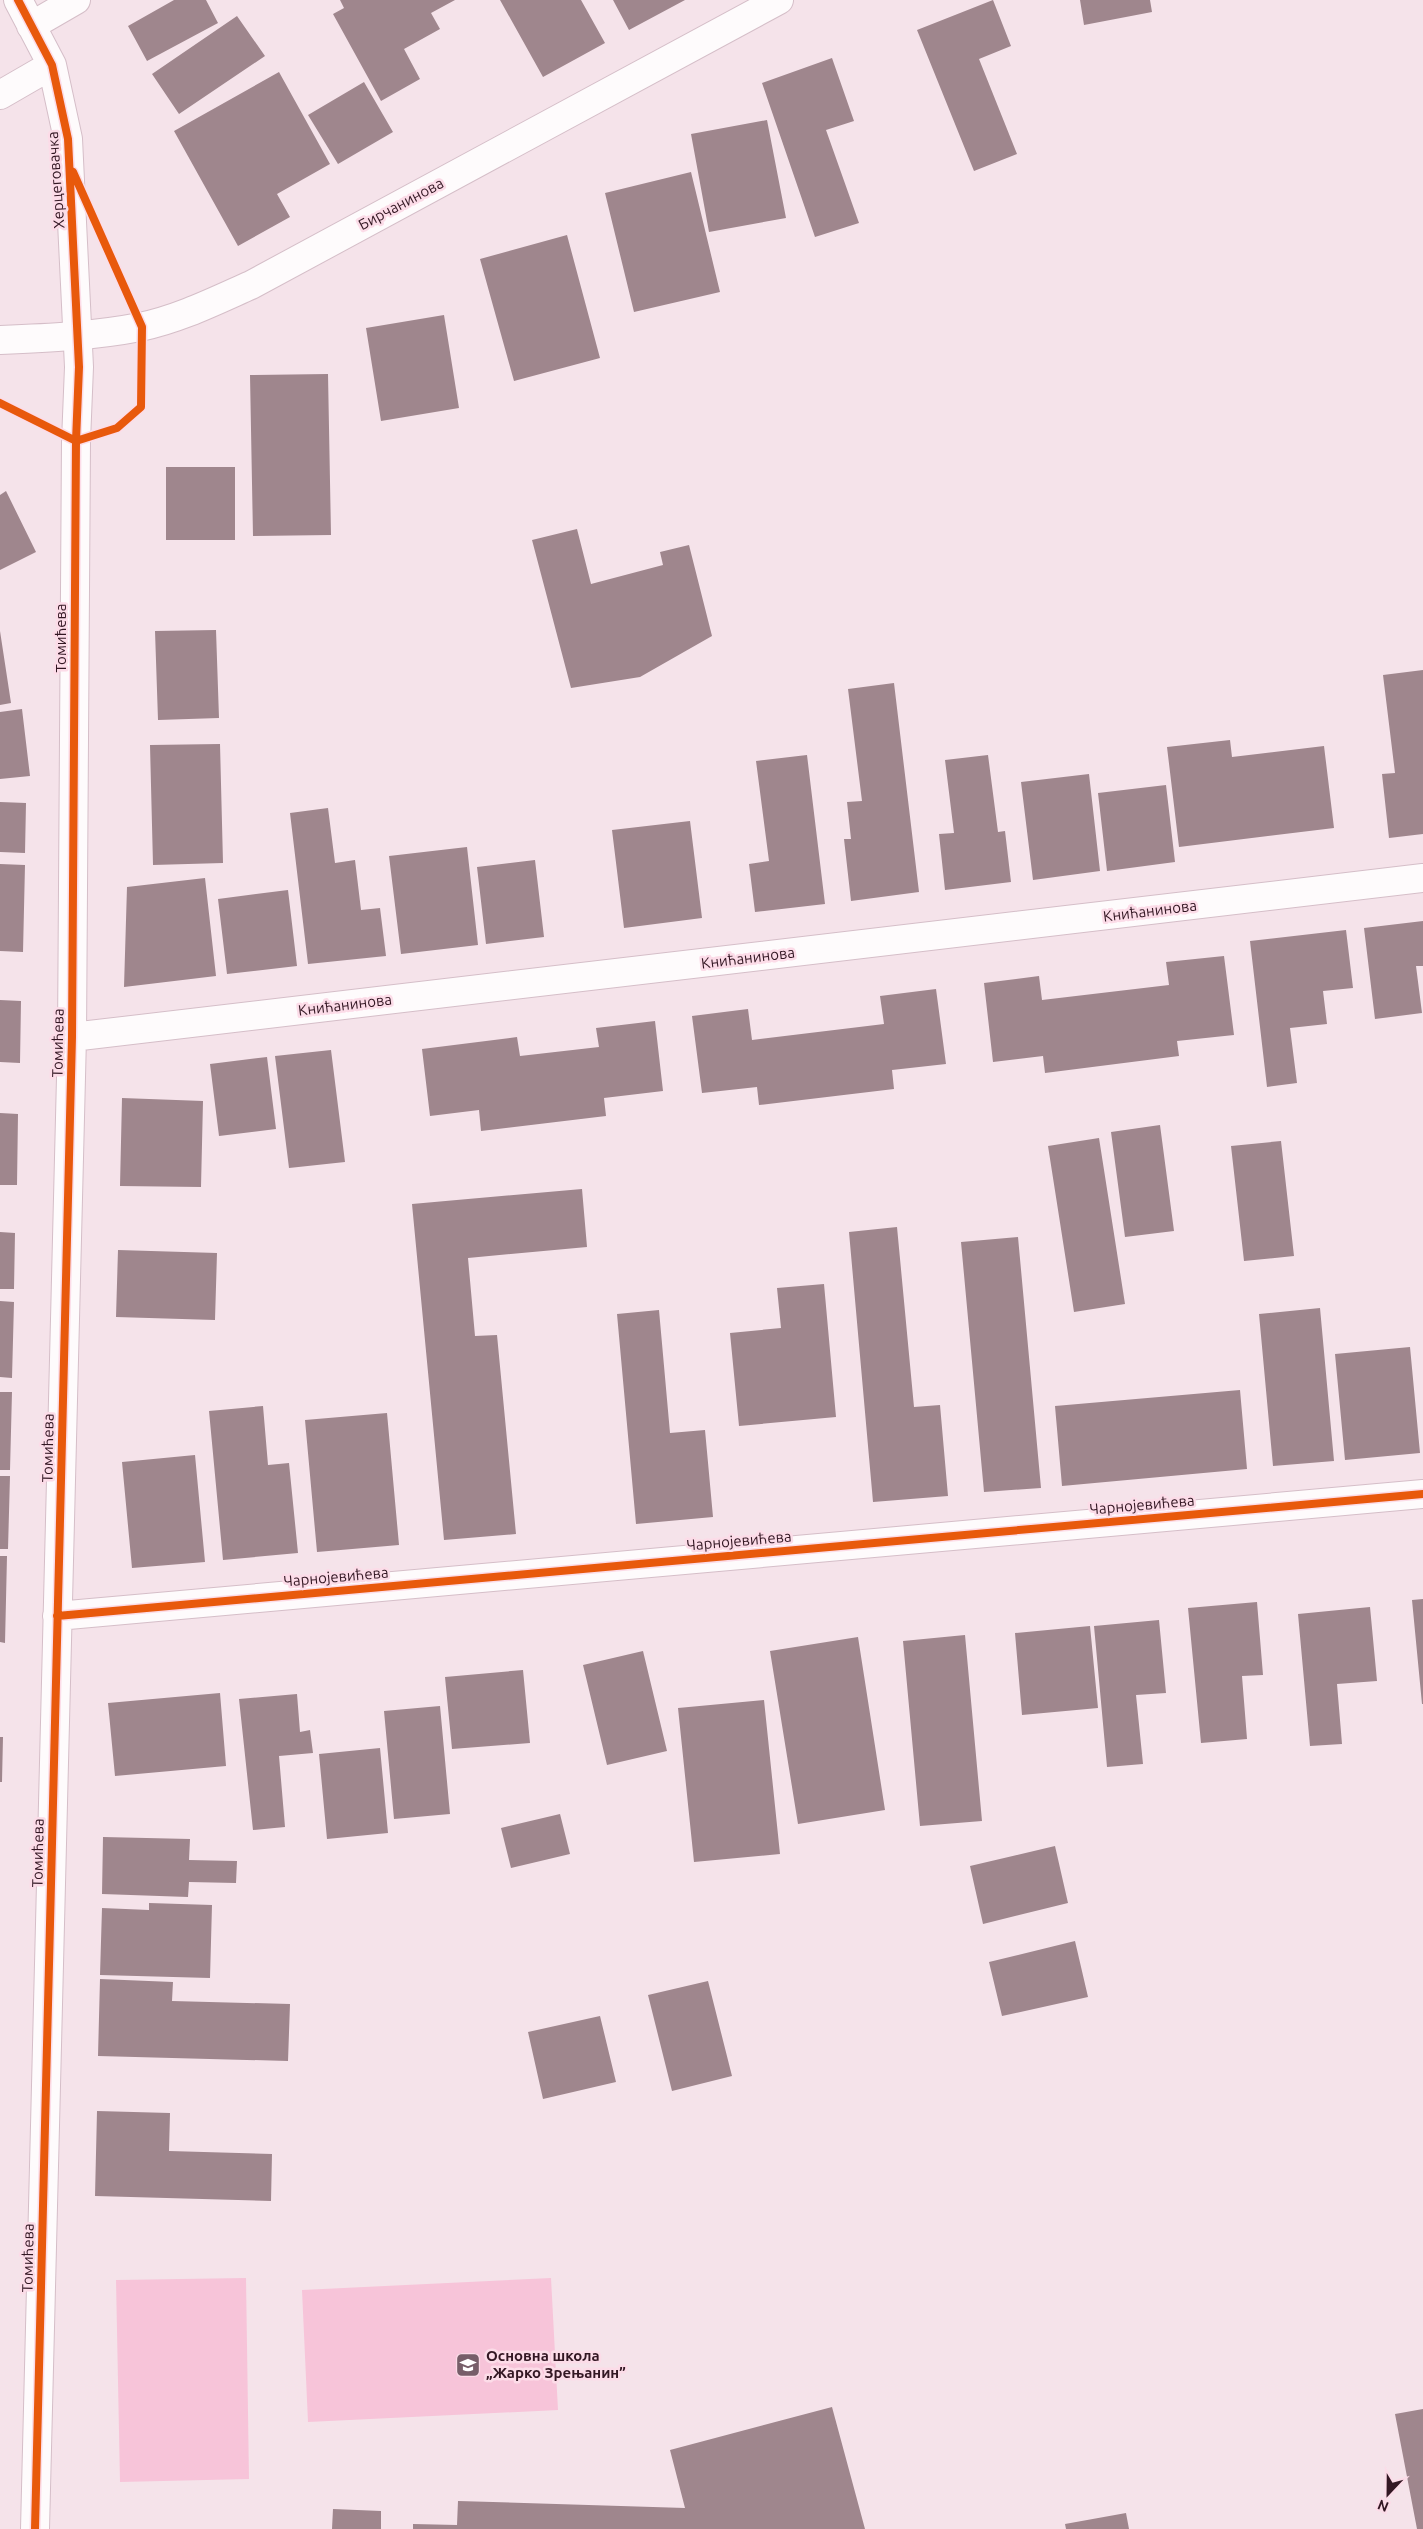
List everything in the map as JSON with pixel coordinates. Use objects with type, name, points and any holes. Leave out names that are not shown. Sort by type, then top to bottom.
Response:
[{"type":"street","name":"Херцеговачка","points":[[18,0],[52,65],[68,140],[79,367]]},
{"type":"street","points":[[32,26],[76,0]]},
{"type":"street","name":"Бирчанинова","points":[[0,340],[77,336],[151,324],[188,312],[251,285],[779,0]]},
{"type":"street","points":[[0,94],[52,65]]},
{"type":"street","name":"Томићева","points":[[35,2529],[72,1037],[76,451],[79,367]]},
{"type":"street","name":"Книћанинова","points":[[72,1037],[1423,878]]},
{"type":"street","name":"Чарнојевићева","points":[[58,1616],[1423,1494]]},
{"type":"shaded area","points":[[246,2278],[249,2479],[120,2482],[116,2280]]},
{"type":"shaded area","points":[[551,2278],[558,2410],[308,2422],[302,2290]]},
{"type":"building","points":[[174,0],[206,0],[218,23],[147,61],[128,26]]},
{"type":"building","points":[[340,0],[455,0],[431,13],[440,29],[404,49],[420,79],[381,101],[333,14],[344,8]]},
{"type":"building","points":[[500,0],[581,0],[605,43],[543,77]]},
{"type":"building","points":[[613,0],[685,0],[629,30]]},
{"type":"building","points":[[993,0],[1011,46],[979,59],[1017,154],[974,171],[917,30]]},
{"type":"building","points":[[1080,0],[1150,0],[1152,12],[1084,25]]},
{"type":"building","points":[[237,16],[265,56],[179,114],[152,74]]},
{"type":"building","points":[[832,58],[854,121],[826,130],[859,223],[815,237],[762,83]]},
{"type":"building","points":[[279,72],[330,164],[277,194],[290,217],[238,246],[174,131]]},
{"type":"building","points":[[364,82],[393,132],[338,164],[308,115]]},
{"type":"building","points":[[767,120],[786,218],[709,232],[691,134]]},
{"type":"building","points":[[691,172],[720,292],[634,312],[605,193]]},
{"type":"building","points":[[567,235],[600,358],[514,381],[480,259]]},
{"type":"building","points":[[444,315],[459,408],[381,421],[366,328]]},
{"type":"building","points":[[328,374],[331,535],[253,536],[250,375]]},
{"type":"building","points":[[166,467],[235,467],[235,540],[166,540]]},
{"type":"building","points":[[6,491],[36,552],[0,570],[0,495]]},
{"type":"building","points":[[577,529],[591,584],[663,565],[660,552],[689,545],[712,636],[640,677],[571,688],[532,540]]},
{"type":"building","points":[[216,630],[219,718],[158,720],[155,631]]},
{"type":"building","points":[[0,631],[11,703],[0,705]]},
{"type":"building","points":[[1423,670],[1423,834],[1389,838],[1382,774],[1395,773],[1383,675]]},
{"type":"building","points":[[894,683],[919,892],[851,901],[844,839],[851,839],[847,802],[862,801],[848,689]]},
{"type":"building","points":[[22,709],[30,776],[0,779],[0,712]]},
{"type":"building","points":[[1230,740],[1232,757],[1324,746],[1334,828],[1179,847],[1167,747]]},
{"type":"building","points":[[220,744],[223,863],[153,865],[150,745]]},
{"type":"building","points":[[807,755],[825,904],[755,912],[749,864],[769,861],[756,761]]},
{"type":"building","points":[[988,755],[998,832],[1005,831],[1011,882],[945,890],[939,834],[954,833],[945,760]]},
{"type":"building","points":[[1089,774],[1100,871],[1033,880],[1021,782]]},
{"type":"building","points":[[1166,785],[1175,862],[1107,871],[1098,793]]},
{"type":"building","points":[[0,802],[26,803],[25,853],[0,852]]},
{"type":"building","points":[[328,808],[335,863],[355,860],[361,910],[380,908],[386,956],[308,964],[290,813]]},
{"type":"building","points":[[690,821],[702,918],[624,928],[612,830]]},
{"type":"building","points":[[467,847],[478,945],[401,954],[389,856]]},
{"type":"building","points":[[535,860],[544,937],[486,944],[477,867]]},
{"type":"building","points":[[0,864],[25,865],[23,952],[0,951]]},
{"type":"building","points":[[205,878],[216,976],[124,987],[127,887]]},
{"type":"building","points":[[288,890],[297,966],[227,974],[218,899]]},
{"type":"building","points":[[1423,921],[1423,966],[1416,966],[1422,1013],[1375,1019],[1364,928]]},
{"type":"building","points":[[1346,930],[1353,988],[1323,991],[1327,1024],[1290,1028],[1297,1083],[1267,1087],[1250,941]]},
{"type":"building","points":[[1224,956],[1234,1035],[1177,1041],[1179,1056],[1045,1073],[1043,1056],[993,1062],[984,983],[1039,976],[1042,1000],[1169,985],[1166,962]]},
{"type":"building","points":[[936,989],[946,1064],[892,1070],[894,1089],[759,1105],[757,1087],[702,1093],[692,1016],[748,1009],[752,1040],[884,1024],[880,996]]},
{"type":"building","points":[[0,1000],[21,1001],[20,1063],[0,1062]]},
{"type":"building","points":[[655,1021],[663,1091],[604,1098],[606,1116],[481,1131],[479,1110],[430,1116],[422,1049],[517,1037],[520,1056],[599,1047],[596,1028]]},
{"type":"building","points":[[331,1050],[345,1162],[289,1168],[275,1056]]},
{"type":"building","points":[[267,1057],[276,1129],[219,1136],[210,1064]]},
{"type":"building","points":[[122,1098],[203,1101],[201,1187],[120,1186]]},
{"type":"building","points":[[0,1113],[18,1114],[17,1185],[0,1185]]},
{"type":"building","points":[[1160,1125],[1174,1231],[1125,1237],[1111,1132]]},
{"type":"building","points":[[1099,1138],[1125,1304],[1074,1312],[1048,1146]]},
{"type":"building","points":[[1281,1141],[1294,1256],[1244,1261],[1231,1146]]},
{"type":"building","points":[[582,1189],[587,1247],[468,1258],[475,1336],[497,1335],[516,1534],[444,1540],[412,1204]]},
{"type":"building","points":[[897,1227],[914,1407],[940,1405],[948,1496],[873,1502],[849,1232]]},
{"type":"building","points":[[0,1232],[15,1233],[14,1289],[0,1289]]},
{"type":"building","points":[[1018,1237],[1041,1488],[984,1492],[961,1242]]},
{"type":"building","points":[[118,1250],[217,1253],[215,1320],[116,1317]]},
{"type":"building","points":[[824,1284],[836,1417],[739,1426],[730,1333],[781,1328],[777,1288]]},
{"type":"building","points":[[0,1301],[14,1302],[12,1378],[0,1377]]},
{"type":"building","points":[[1320,1308],[1334,1461],[1273,1466],[1259,1314]]},
{"type":"building","points":[[659,1310],[670,1433],[705,1430],[713,1517],[636,1524],[617,1314]]},
{"type":"building","points":[[1410,1347],[1420,1453],[1345,1460],[1335,1354]]},
{"type":"building","points":[[1240,1390],[1247,1469],[1062,1486],[1055,1406]]},
{"type":"building","points":[[0,1392],[12,1392],[10,1470],[0,1470]]},
{"type":"building","points":[[263,1406],[268,1465],[289,1463],[298,1553],[223,1560],[209,1411]]},
{"type":"building","points":[[387,1413],[399,1545],[317,1552],[305,1420]]},
{"type":"building","points":[[195,1455],[205,1562],[132,1568],[122,1462]]},
{"type":"building","points":[[0,1476],[10,1476],[8,1549],[0,1549]]},
{"type":"building","points":[[0,1556],[7,1556],[5,1643],[0,1642]]},
{"type":"building","points":[[1423,1599],[1423,1704],[1422,1704],[1412,1600]]},
{"type":"building","points":[[1257,1602],[1263,1675],[1242,1676],[1247,1739],[1201,1743],[1188,1608]]},
{"type":"building","points":[[1370,1607],[1377,1681],[1337,1684],[1342,1744],[1310,1746],[1298,1614]]},
{"type":"building","points":[[1159,1620],[1166,1693],[1136,1695],[1143,1764],[1107,1767],[1094,1626]]},
{"type":"building","points":[[1090,1626],[1098,1708],[1022,1715],[1015,1633]]},
{"type":"building","points":[[965,1635],[982,1821],[920,1826],[903,1641]]},
{"type":"building","points":[[858,1637],[885,1810],[798,1824],[770,1651]]},
{"type":"building","points":[[643,1651],[667,1751],[607,1765],[583,1665]]},
{"type":"building","points":[[523,1670],[530,1743],[452,1749],[445,1677]]},
{"type":"building","points":[[220,1693],[226,1766],[115,1776],[108,1703]]},
{"type":"building","points":[[297,1694],[300,1732],[310,1730],[313,1753],[279,1756],[285,1827],[253,1830],[239,1699]]},
{"type":"building","points":[[764,1700],[780,1854],[694,1862],[678,1708]]},
{"type":"building","points":[[440,1706],[450,1814],[394,1819],[384,1711]]},
{"type":"building","points":[[0,1737],[3,1737],[2,1782],[0,1782]]},
{"type":"building","points":[[380,1748],[388,1833],[327,1839],[319,1754]]},
{"type":"building","points":[[560,1814],[570,1854],[511,1868],[501,1828]]},
{"type":"building","points":[[103,1837],[190,1839],[189,1860],[237,1861],[236,1883],[189,1882],[188,1897],[102,1894]]},
{"type":"building","points":[[1055,1846],[1068,1903],[983,1924],[970,1866]]},
{"type":"building","points":[[149,1903],[212,1905],[210,1978],[100,1975],[102,1908],[149,1910]]},
{"type":"building","points":[[1075,1941],[1088,1997],[1002,2016],[989,1962]]},
{"type":"building","points":[[100,1979],[173,1982],[172,2001],[290,2004],[288,2061],[98,2056]]},
{"type":"building","points":[[708,1981],[732,2076],[672,2091],[648,1995]]},
{"type":"building","points":[[600,2016],[616,2082],[543,2099],[528,2032]]},
{"type":"building","points":[[97,2111],[170,2113],[169,2151],[272,2154],[271,2201],[95,2196]]},
{"type":"building","points":[[832,2407],[865,2529],[413,2529],[413,2524],[457,2525],[458,2501],[685,2508],[670,2450]]},
{"type":"building","points":[[1423,2409],[1423,2529],[1417,2529],[1395,2414]]},
{"type":"building","points":[[333,2509],[381,2511],[381,2529],[332,2529]]},
{"type":"building","points":[[1126,2513],[1129,2529],[1066,2529],[1065,2524]]},
{"type":"cycle path","points":[[18,0],[52,65],[68,139],[79,367],[76,441],[72,1037],[35,2529]]},
{"type":"cycle path","points":[[0,403],[76,441],[117,428],[141,407],[142,327],[73,172]]},
{"type":"cycle path","points":[[57,1616],[1423,1494]]},
{"type":"place","name":"Основна школа „Жарко Зрењанин”","points":[[468,2365]]}]
